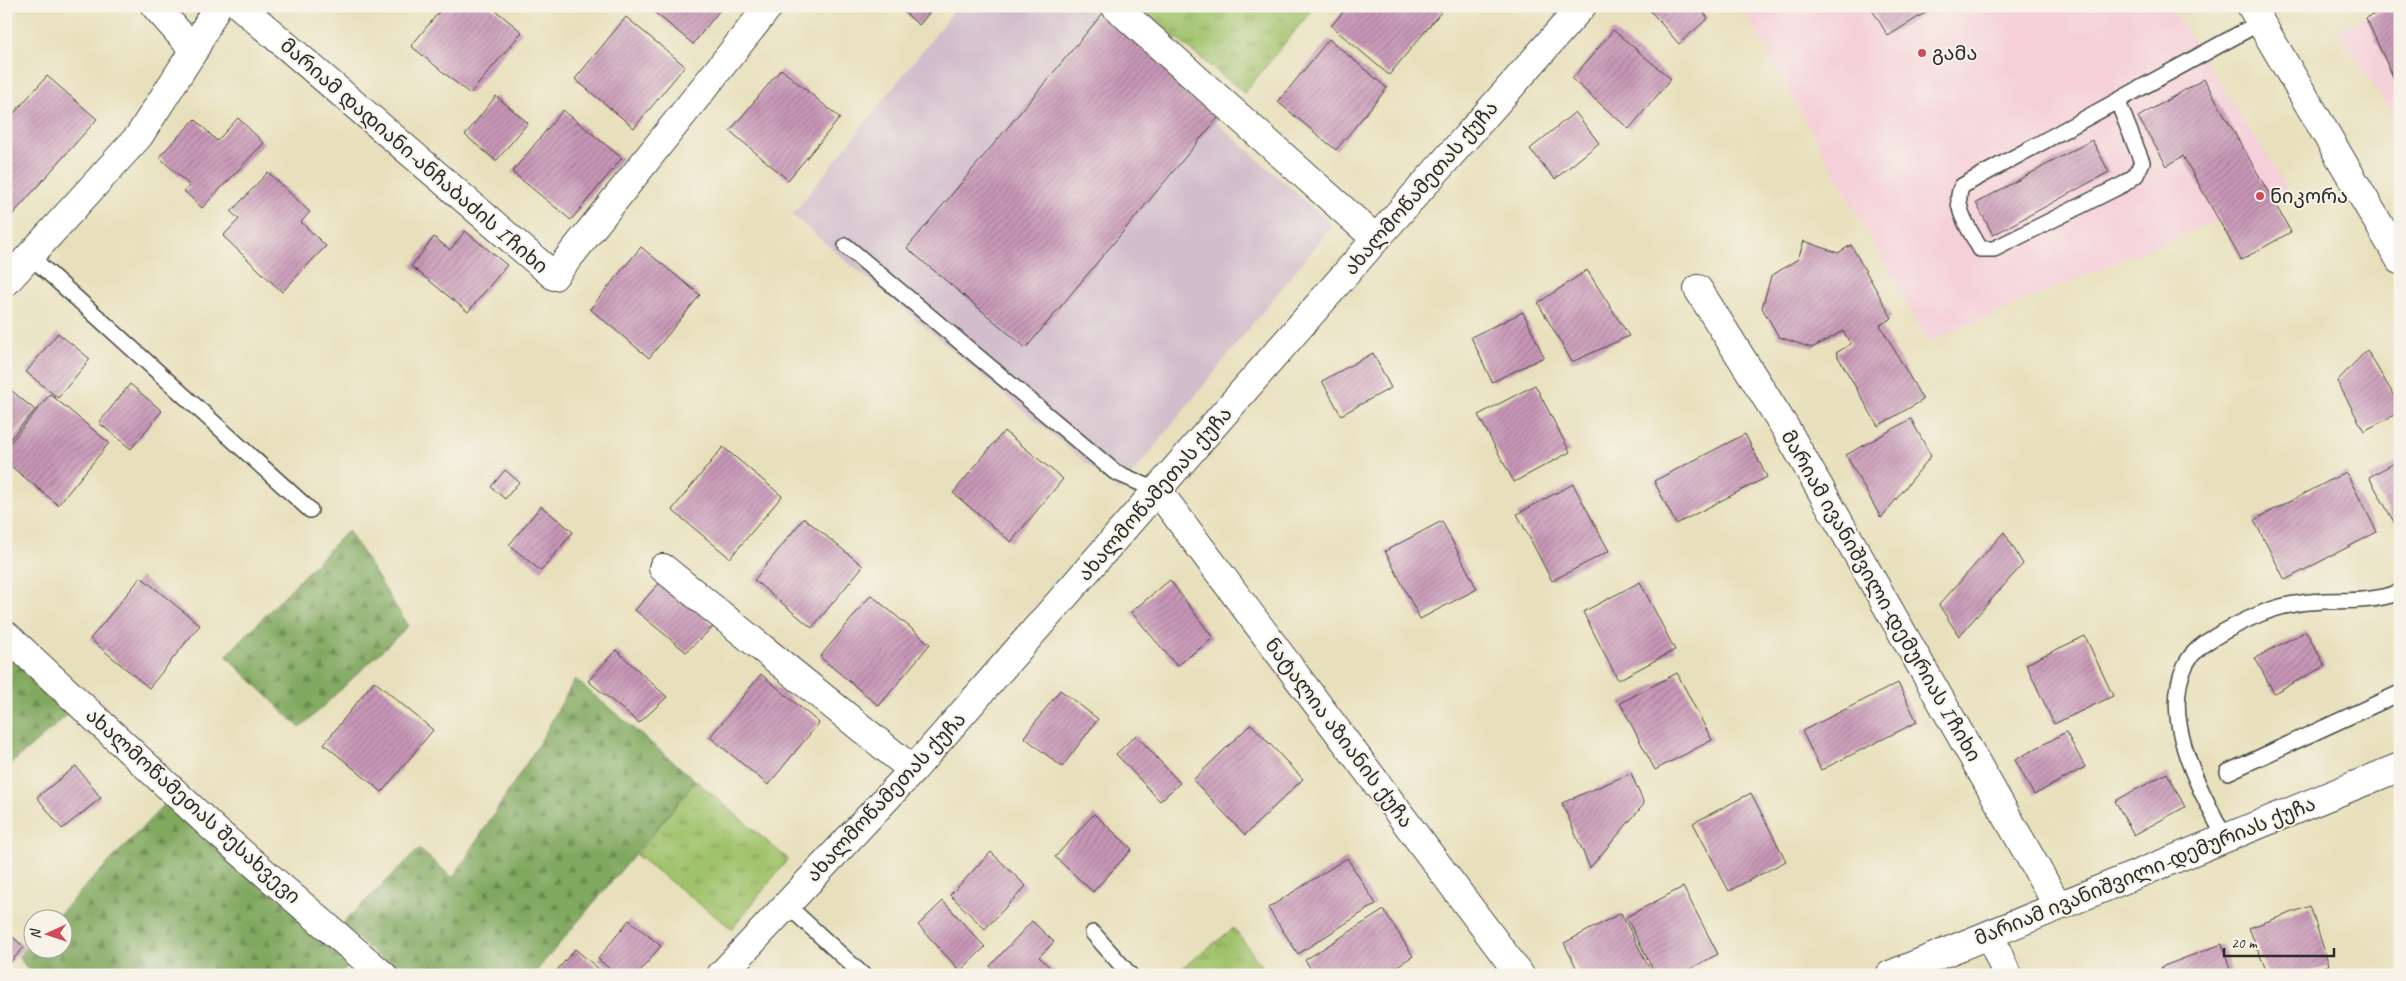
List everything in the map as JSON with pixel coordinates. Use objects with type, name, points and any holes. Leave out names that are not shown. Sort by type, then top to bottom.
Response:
[{"type":"street","points":[[155,6],[194,50]]},
{"type":"street","points":[[6,282],[139,136],[194,50],[217,6]]},
{"type":"street","name":"მარიამ დადიანი-ანჩაბაძის I ჩიხი","points":[[240,6],[554,276],[769,6]]},
{"type":"street","points":[[1115,6],[1376,239]]},
{"type":"street","name":"ახალმოწამეთას ქუჩა","points":[[721,975],[913,770],[1582,6]]},
{"type":"street","points":[[2250,11],[2400,260]]},
{"type":"street","name":"მარიამ ივანიშვილი-დემურიას I ჩიხი","points":[[1698,289],[1786,429],[2058,906]]},
{"type":"street","name":"ნატალია აზიანის ქუჩა","points":[[1158,491],[1520,975]]},
{"type":"street","points":[[663,568],[913,770]]},
{"type":"street","name":"ახალმოწამეთას შესახვევი","points":[[6,635],[215,830],[383,975]]},
{"type":"street","name":"მარიამ ივანიშვილი-დემურიას ქუჩა","points":[[1890,975],[2400,768]]},
{"type":"street","points":[[1990,935],[2007,975]]},
{"type":"lane","points":[[2118,102],[2142,162],[2136,176],[2124,184],[1994,248],[1980,249],[1958,204],[1958,192],[1962,186],[2118,102],[2250,11]]},
{"type":"lane","points":[[846,246],[1115,472],[1158,491]]},
{"type":"lane","points":[[30,256],[310,510]]},
{"type":"lane","points":[[2225,838],[2193,776],[2182,743],[2177,694],[2185,665],[2202,644],[2251,616],[2296,604],[2382,598],[2400,592]]},
{"type":"lane","points":[[2228,772],[2400,693]]},
{"type":"lane","points":[[787,905],[863,975]]},
{"type":"lane","points":[[1092,933],[1130,975]]},
{"type":"shaded area","points":[[958,6],[1085,6],[1332,225],[1119,491],[792,215]]},
{"type":"shaded area","points":[[1742,6],[2170,6],[2289,190],[1928,342]]},
{"type":"shaded area","points":[[2387,6],[2400,6],[2400,113],[2394,116],[2338,30]]},
{"type":"green space","points":[[1136,6],[1315,6],[1244,93]]},
{"type":"green space","points":[[348,530],[408,626],[300,728],[226,656]]},
{"type":"green space","points":[[6,653],[71,712],[6,768]]},
{"type":"green space","points":[[575,679],[696,781],[533,975],[399,975],[342,924],[419,849],[453,878],[540,742]]},
{"type":"green space","points":[[696,781],[788,859],[732,929],[636,855]]},
{"type":"green space","points":[[167,802],[353,962],[338,975],[33,975],[18,957],[22,953],[22,958],[72,958],[72,908],[65,908]]},
{"type":"green space","points":[[1234,928],[1268,975],[1173,975]]},
{"type":"building","points":[[444,6],[490,6],[522,32],[470,94],[411,46]]},
{"type":"building","points":[[647,6],[723,6],[693,44]]},
{"type":"building","points":[[897,6],[935,6],[919,25]]},
{"type":"building","points":[[1348,6],[1433,6],[1441,12],[1389,75],[1331,26]]},
{"type":"building","points":[[1646,6],[1698,6],[1708,18],[1679,44]]},
{"type":"building","points":[[1870,6],[1936,6],[1888,36]]},
{"type":"building","points":[[2392,6],[2400,6],[2400,77],[2394,79],[2366,18]]},
{"type":"building","points":[[1103,13],[1222,113],[1026,348],[907,248]]},
{"type":"building","points":[[626,17],[685,66],[634,128],[575,79]]},
{"type":"building","points":[[1613,30],[1671,79],[1629,129],[1572,79]]},
{"type":"building","points":[[1329,39],[1387,88],[1336,150],[1278,102]]},
{"type":"building","points":[[781,69],[840,118],[788,180],[730,131]]},
{"type":"building","points":[[47,76],[97,119],[6,222],[6,122]]},
{"type":"building","points":[[2204,79],[2291,232],[2241,260],[2183,156],[2167,166],[2138,117]]},
{"type":"building","points":[[496,96],[528,123],[496,161],[465,135]]},
{"type":"building","points":[[563,110],[622,158],[571,220],[512,172]]},
{"type":"building","points":[[1575,112],[1599,143],[1555,179],[1530,149]]},
{"type":"building","points":[[238,118],[264,143],[202,208],[184,191],[190,186],[159,157],[195,119],[217,141]]},
{"type":"building","points":[[2092,140],[2109,172],[1993,235],[1976,203]]},
{"type":"building","points":[[268,172],[310,212],[301,222],[326,246],[282,292],[223,236],[239,219],[231,212]]},
{"type":"building","points":[[465,231],[507,265],[468,312],[411,266],[434,237],[450,250]]},
{"type":"building","points":[[1804,241],[1838,253],[1851,245],[1892,318],[1880,325],[1923,400],[1878,426],[1836,353],[1851,344],[1843,331],[1812,348],[1779,337],[1762,308],[1771,276],[1798,259]]},
{"type":"building","points":[[641,247],[700,295],[649,358],[590,309]]},
{"type":"building","points":[[1587,270],[1629,336],[1572,362],[1538,303]]},
{"type":"building","points":[[1523,312],[1544,357],[1492,382],[1471,337]]},
{"type":"building","points":[[58,333],[90,359],[58,398],[26,372]]},
{"type":"building","points":[[2367,350],[2400,406],[2400,412],[2364,431],[2337,381]]},
{"type":"building","points":[[1373,353],[1391,388],[1341,415],[1322,381]]},
{"type":"building","points":[[130,384],[162,411],[131,449],[99,423]]},
{"type":"building","points":[[1535,385],[1570,452],[1514,482],[1478,415]]},
{"type":"building","points":[[6,386],[35,410],[6,444]]},
{"type":"building","points":[[50,394],[109,443],[58,505],[6,462],[6,448]]},
{"type":"building","points":[[1911,419],[1931,456],[1881,518],[1846,455]]},
{"type":"building","points":[[1004,431],[1063,479],[1011,542],[953,493]]},
{"type":"building","points":[[1745,434],[1767,477],[1676,524],[1654,481]]},
{"type":"building","points":[[723,447],[782,496],[730,558],[672,510]]},
{"type":"building","points":[[2400,460],[2400,533],[2369,477]]},
{"type":"building","points":[[505,470],[519,482],[505,499],[491,487]]},
{"type":"building","points":[[2346,472],[2377,532],[2285,580],[2254,520]]},
{"type":"building","points":[[1573,484],[1609,551],[1552,581],[1517,514]]},
{"type":"building","points":[[541,506],[573,532],[541,571],[509,545]]},
{"type":"building","points":[[804,518],[863,566],[812,628],[754,580]]},
{"type":"building","points":[[1442,521],[1477,589],[1420,619],[1385,551]]},
{"type":"building","points":[[2004,532],[2023,564],[1959,636],[1939,605]]},
{"type":"building","points":[[141,577],[200,625],[149,688],[90,639]]},
{"type":"building","points":[[663,579],[714,626],[686,652],[635,610]]},
{"type":"building","points":[[1170,580],[1213,638],[1177,666],[1131,612]]},
{"type":"building","points":[[1640,582],[1675,650],[1618,680],[1583,612]]},
{"type":"building","points":[[871,595],[930,644],[879,706],[820,657]]},
{"type":"building","points":[[2306,631],[2325,666],[2274,693],[2255,658]]},
{"type":"building","points":[[2085,636],[2113,696],[2054,724],[2026,664]]},
{"type":"building","points":[[616,650],[667,697],[639,723],[588,681]]},
{"type":"building","points":[[1677,673],[1712,740],[1655,770],[1620,703]]},
{"type":"building","points":[[761,674],[819,723],[768,785],[710,737]]},
{"type":"building","points":[[374,681],[433,730],[382,792],[324,744]]},
{"type":"building","points":[[1898,683],[1917,722],[1821,770],[1802,731]]},
{"type":"building","points":[[1060,690],[1098,719],[1062,767],[1024,737]]},
{"type":"building","points":[[1251,724],[1303,779],[1245,835],[1193,780]]},
{"type":"building","points":[[2066,732],[2085,767],[2034,795],[2015,760]]},
{"type":"building","points":[[1136,735],[1180,783],[1160,801],[1116,754]]},
{"type":"building","points":[[76,766],[101,798],[62,829],[37,797]]},
{"type":"building","points":[[1631,773],[1644,804],[1590,868],[1562,803]]},
{"type":"building","points":[[2167,773],[2185,807],[2134,835],[2115,801]]},
{"type":"building","points":[[1751,793],[1786,861],[1729,891],[1693,823]]},
{"type":"building","points":[[1094,814],[1132,849],[1093,892],[1055,857]]},
{"type":"building","points":[[991,852],[1026,886],[985,929],[950,895]]},
{"type":"building","points":[[1347,858],[1376,904],[1298,954],[1268,908]]},
{"type":"building","points":[[1683,887],[1718,954],[1679,975],[1656,975],[1626,917]]},
{"type":"building","points":[[943,901],[985,947],[960,971],[918,925]]},
{"type":"building","points":[[2310,906],[2329,965],[2302,975],[2268,975],[2249,928]]},
{"type":"building","points":[[1384,910],[1413,956],[1383,975],[1315,975],[1305,960]]},
{"type":"building","points":[[1621,913],[1653,975],[1580,975],[1564,943]]},
{"type":"building","points":[[629,920],[661,946],[637,975],[617,975],[598,959]]},
{"type":"building","points":[[1032,921],[1054,942],[1039,957],[1058,975],[999,975],[990,966]]},
{"type":"building","points":[[6,931],[22,945],[22,949],[6,967]]},
{"type":"building","points":[[2222,944],[2232,975],[2164,975],[2161,967]]},
{"type":"building","points":[[575,949],[606,975],[553,975]]},
{"type":"place","name":"გამა","points":[[1922,53]]},
{"type":"place","name":"ნიკორა","points":[[2260,196]]}]
